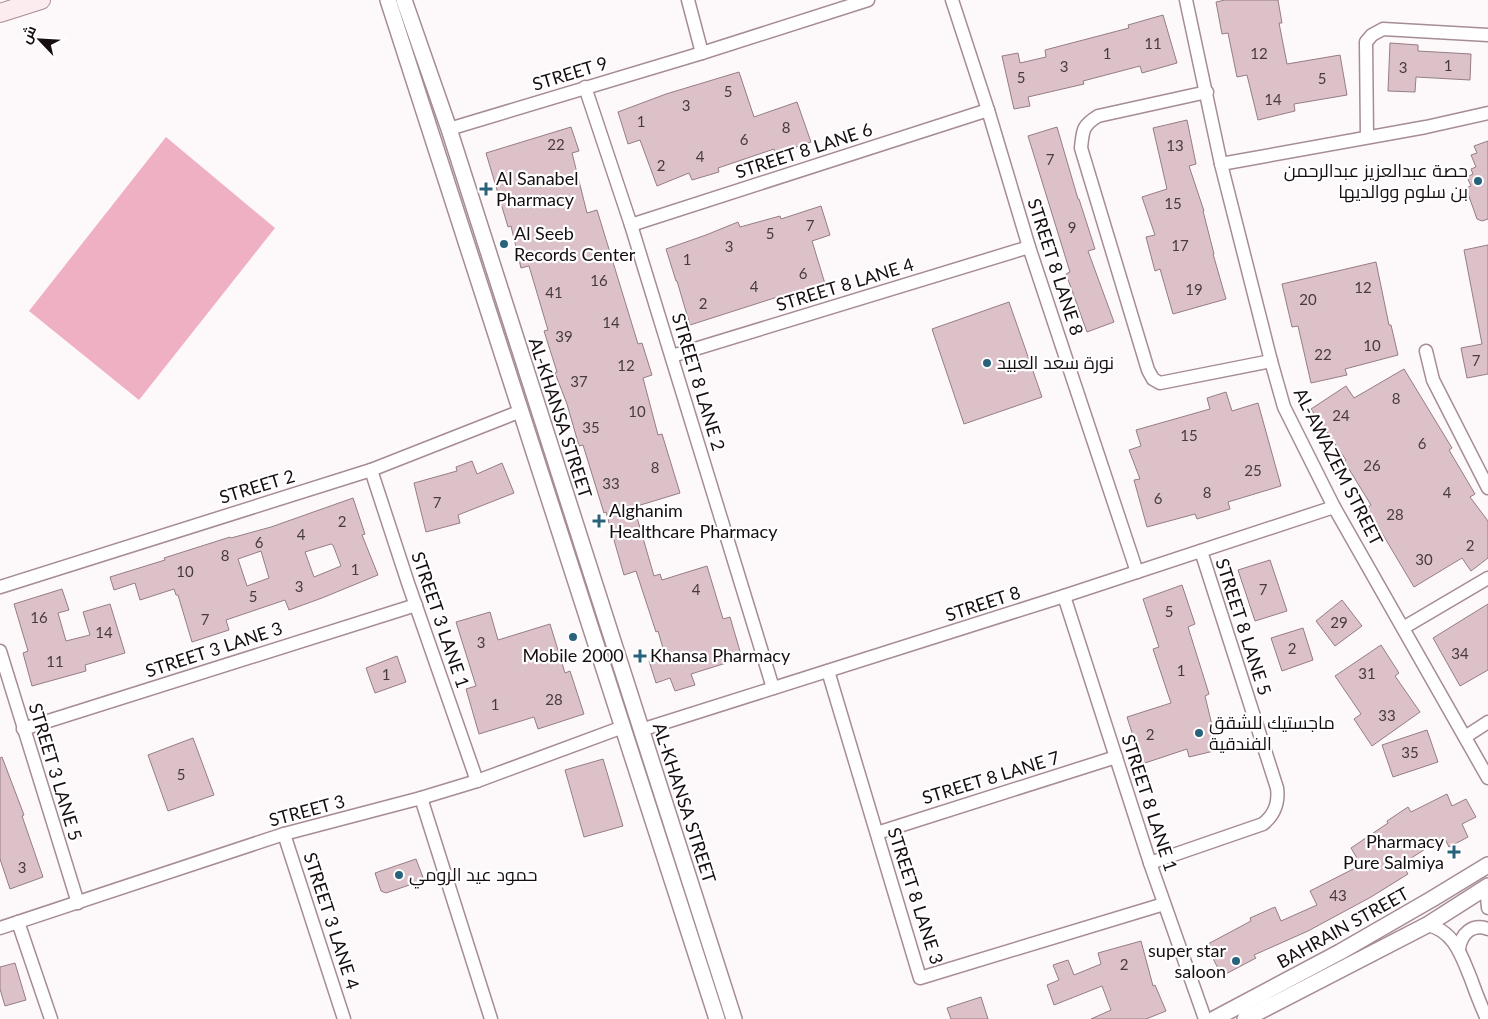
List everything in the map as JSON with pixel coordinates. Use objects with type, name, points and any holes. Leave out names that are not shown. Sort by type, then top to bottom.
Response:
[{"type":"main road","points":[[0,13],[41,0]]},
{"type":"street","name":"AL-KHANSA STREET","points":[[388,0],[717,1019]]},
{"type":"street","name":"AL-KHANSA STREET","points":[[404,0],[449,129],[734,1019]]},
{"type":"street","points":[[688,0],[702,52]]},
{"type":"street","name":"STREET 9","points":[[449,129],[702,52],[828,6],[868,0]]},
{"type":"street","name":"STREET 8 LANE 8","points":[[952,0],[988,110],[1029,247],[1137,572]]},
{"type":"street","name":"AL-AWAZEM STREET","points":[[1186,0],[1221,164],[1284,407],[1334,507],[1488,778]]},
{"type":"street","points":[[1366,137],[1366,42],[1372,35],[1384,29],[1482,34]]},
{"type":"street","name":"STREET 8 LANE 2","points":[[585,87],[631,225],[774,688]]},
{"type":"street","points":[[1207,92],[1098,116],[1087,123],[1082,131],[1081,148],[1148,370],[1153,379],[1160,384],[1271,361]]},
{"type":"street","name":"STREET 8 LANE 6","points":[[631,225],[988,110]]},
{"type":"street","points":[[1221,164],[1426,127],[1488,112]]},
{"type":"street","name":"STREET 8 LANE 4","points":[[672,356],[1029,247]]},
{"type":"street","points":[[1426,351],[1433,380],[1488,488]]},
{"type":"street","name":"STREET 2","points":[[0,588],[371,470],[521,411]]},
{"type":"street","name":"STREET 3 LANE 1","points":[[371,470],[477,781]]},
{"type":"street","name":"STREET 8","points":[[641,730],[1064,596],[1334,507]]},
{"type":"street","name":"STREET 8 LANE 5","points":[[1150,863],[1264,824],[1270,818],[1277,804],[1277,788],[1201,551]]},
{"type":"street","points":[[1403,628],[1488,578]]},
{"type":"street","name":"STREET 8 LANE 1","points":[[1064,596],[1150,863],[1205,1019]]},
{"type":"street","name":"STREET 3 LANE 3","points":[[23,729],[416,605]]},
{"type":"street","name":"STREET 3 LANE 5","points":[[0,651],[78,903]]},
{"type":"street","name":"STREET 8 LANE 3","points":[[828,671],[920,978],[1164,904]]},
{"type":"street","points":[[1465,737],[1488,722]]},
{"type":"street","name":"STREET 3","points":[[0,928],[284,834],[421,798],[477,781],[623,727]]},
{"type":"street","name":"STREET 8 LANE 7","points":[[876,833],[1116,757]]},
{"type":"street","points":[[421,798],[491,1019]]},
{"type":"street","name":"STREET 3 LANE 4","points":[[284,834],[344,1019]]},
{"type":"street","name":"BAHRAIN STREET","points":[[1214,1019],[1340,952],[1488,865]]},
{"type":"street","name":"BAHRAIN STREET","points":[[1245,1019],[1427,925],[1488,886]]},
{"type":"street","points":[[1488,893],[1488,908]]},
{"type":"street","points":[[18,922],[51,1019]]},
{"type":"street","points":[[1427,925],[1437,927],[1443,931],[1459,949],[1486,1019]]},
{"type":"street","points":[[1459,949],[1464,935],[1470,930],[1477,927],[1488,929]]},
{"type":"shaded area","points":[[166,137],[275,228],[139,400],[29,311]]},
{"type":"building","points":[[1225,0],[1278,0],[1282,23],[1279,23],[1287,64],[1340,55],[1347,95],[1294,104],[1295,111],[1258,120],[1247,75],[1237,77],[1228,33],[1222,34],[1216,2]]},
{"type":"building","points":[[1163,15],[1177,63],[1142,73],[1140,66],[1083,81],[1084,84],[1028,97],[1030,106],[1014,109],[1002,56],[1018,53],[1020,63],[1046,57],[1045,50],[1129,28],[1128,25]]},
{"type":"building","points":[[1390,43],[1418,45],[1418,51],[1471,54],[1470,80],[1416,77],[1415,92],[1388,91]]},
{"type":"building","points":[[739,72],[754,117],[797,102],[811,142],[776,154],[774,149],[718,168],[719,172],[692,180],[689,173],[657,186],[640,140],[628,144],[618,112],[666,94]]},
{"type":"building","points":[[1187,120],[1196,164],[1189,166],[1204,211],[1213,254],[1226,299],[1173,314],[1160,269],[1155,271],[1146,237],[1155,235],[1142,197],[1167,189],[1153,128]]},
{"type":"building","points":[[571,127],[579,151],[572,153],[587,213],[597,210],[638,344],[642,343],[652,375],[643,378],[658,435],[662,434],[680,493],[634,507],[654,576],[660,574],[662,580],[707,566],[723,619],[730,617],[742,658],[691,674],[695,685],[675,691],[670,678],[656,683],[649,661],[665,655],[658,631],[656,632],[636,571],[624,575],[606,512],[604,513],[583,445],[579,446],[567,404],[555,373],[557,372],[544,331],[548,330],[529,266],[521,268],[511,226],[508,227],[486,153]]},
{"type":"building","points":[[1057,127],[1095,249],[1088,251],[1114,322],[1087,332],[1066,274],[1070,272],[1028,136]]},
{"type":"building","name":"حصة عبدالعزيز عبدالرحمن بن سلوم ووالديها","points":[[1488,141],[1488,219],[1482,221],[1477,219],[1466,188],[1471,186],[1467,177],[1473,174],[1471,169],[1476,167],[1471,155],[1477,153],[1474,146]]},
{"type":"building","points":[[821,206],[830,235],[812,241],[826,287],[792,298],[790,293],[690,325],[666,249],[738,222],[740,227],[780,216],[781,219]]},
{"type":"building","points":[[1488,245],[1488,374],[1467,378],[1461,348],[1482,344],[1464,250]]},
{"type":"building","points":[[1376,262],[1389,325],[1391,325],[1398,355],[1345,369],[1347,375],[1311,383],[1298,326],[1292,327],[1282,284]]},
{"type":"building","name":"نورة سعد العبيد","points":[[1009,302],[1042,397],[964,424],[932,329]]},
{"type":"building","points":[[1404,369],[1452,448],[1449,450],[1475,494],[1470,497],[1488,521],[1488,558],[1471,571],[1462,558],[1414,587],[1367,508],[1371,505],[1344,461],[1346,460],[1311,409],[1346,386],[1354,398]]},
{"type":"building","points":[[1226,392],[1232,411],[1258,403],[1281,486],[1228,502],[1230,509],[1197,519],[1195,514],[1147,527],[1134,480],[1140,479],[1129,450],[1141,446],[1136,430],[1210,409],[1207,398]]},
{"type":"building","points":[[472,461],[477,474],[502,463],[514,493],[458,515],[460,523],[426,532],[414,483],[457,471],[456,467]]},
{"type":"building","points":[[353,498],[365,534],[362,535],[378,575],[289,610],[285,600],[226,620],[229,630],[192,642],[178,595],[176,595],[174,589],[140,600],[135,583],[114,590],[110,577],[230,537],[271,527]],"holes":[[[331,544],[341,566],[314,577],[305,552]],[[261,551],[269,578],[247,586],[238,559]]]},
{"type":"building","points":[[1270,560],[1287,611],[1255,621],[1238,570]]},
{"type":"building","points":[[1182,585],[1195,624],[1188,627],[1209,694],[1205,696],[1218,750],[1189,757],[1187,749],[1142,764],[1127,717],[1171,703],[1153,649],[1159,647],[1143,599]]},
{"type":"building","points":[[62,589],[69,610],[58,613],[66,641],[90,635],[83,612],[110,604],[125,653],[85,665],[86,671],[32,686],[23,653],[28,651],[14,604]]},
{"type":"building","points":[[1342,600],[1362,626],[1335,646],[1316,621]]},
{"type":"building","points":[[1488,604],[1488,670],[1460,686],[1433,638]]},
{"type":"building","points":[[490,612],[498,640],[550,624],[565,673],[570,671],[584,714],[538,729],[534,717],[479,734],[466,689],[476,686],[456,622]]},
{"type":"building","points":[[1303,628],[1313,660],[1282,671],[1271,638]]},
{"type":"building","points":[[1381,645],[1399,673],[1395,676],[1420,712],[1372,746],[1354,719],[1361,714],[1335,676]]},
{"type":"building","points":[[397,656],[406,682],[375,693],[366,668]]},
{"type":"building","points":[[1427,730],[1438,762],[1393,777],[1382,745]]},
{"type":"building","points":[[193,738],[214,795],[168,811],[148,755]]},
{"type":"building","points":[[2,757],[24,815],[22,816],[43,877],[10,889],[0,859],[0,758]]},
{"type":"building","points":[[603,759],[623,826],[584,837],[565,770]]},
{"type":"building","points":[[1447,794],[1452,806],[1466,799],[1476,817],[1462,824],[1468,837],[1449,847],[1444,837],[1402,864],[1408,874],[1371,897],[1308,931],[1254,955],[1256,958],[1222,976],[1206,945],[1251,921],[1250,918],[1275,907],[1281,921],[1317,905],[1310,891],[1361,865],[1351,848],[1408,807],[1411,812]]},
{"type":"building","name":"حمود عيد الرومي","points":[[416,859],[424,880],[386,893],[381,891],[375,873]]},
{"type":"building","points":[[1141,941],[1153,986],[1155,985],[1166,1011],[1146,1019],[1091,1019],[1111,1010],[1102,986],[1054,1005],[1047,985],[1059,980],[1053,965],[1068,960],[1074,975],[1101,964],[1098,953]]},
{"type":"building","points":[[15,963],[26,1000],[5,1006],[0,989],[0,967]]},
{"type":"building","points":[[981,997],[988,1019],[951,1019],[947,1008]]},
{"type":"place","name":"حصة عبدالعزيز عبدالرحمن بن سلوم ووالديها","points":[[1478,181]]},
{"type":"place","name":"Al Sanabel Pharmacy","points":[[486,189]]},
{"type":"place","name":"Al Seeb Records Center","points":[[504,244]]},
{"type":"place","name":"نورة سعد العبيد","points":[[987,363]]},
{"type":"place","name":"Alghanim Healthcare Pharmacy","points":[[599,521]]},
{"type":"place","name":"Mobile 2000","points":[[573,637]]},
{"type":"place","name":"Khansa Pharmacy","points":[[640,656]]},
{"type":"place","name":"ماجستيك للشقق الفندقية","points":[[1199,733]]},
{"type":"place","name":"Pharmacy Pure Salmiya","points":[[1454,852]]},
{"type":"place","name":"حمود عيد الرومي","points":[[399,875]]},
{"type":"place","name":"super star saloon","points":[[1236,961]]}]
